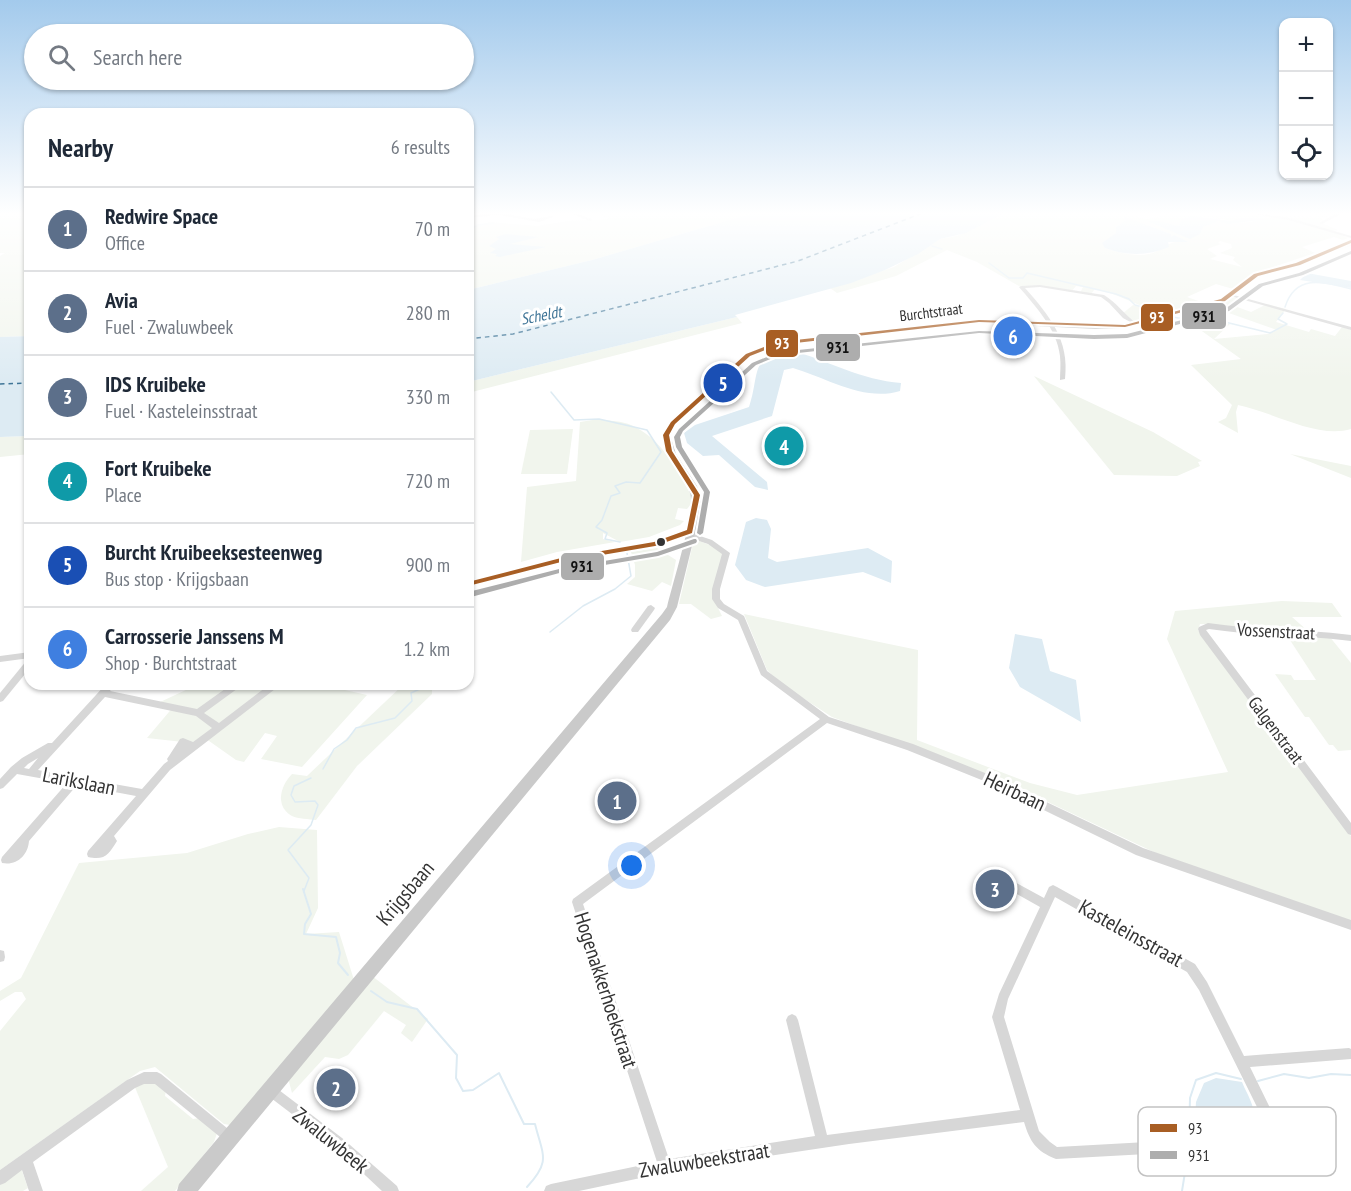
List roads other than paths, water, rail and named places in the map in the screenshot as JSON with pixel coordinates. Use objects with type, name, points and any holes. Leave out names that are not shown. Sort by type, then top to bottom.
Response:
[{"type":"main road","name":"Burchtstraat","points":[[837,337],[979,321],[1114,327],[1216,302],[1232,295],[1256,275],[1277,270]]},
{"type":"main road","name":"Krijgsbaan","points":[[186,1191],[660,625],[672,607],[697,495],[666,443],[666,435],[673,423],[752,352],[769,345],[837,337]]},
{"type":"street","points":[[1062,379],[1063,358],[1052,324],[1021,287],[1045,287],[1102,297],[1110,301],[1123,317],[1134,323]]},
{"type":"street","points":[[1232,295],[1351,329]]},
{"type":"street","points":[[474,582],[561,560],[655,544],[689,533]]},
{"type":"street","name":"Heirbaan","points":[[689,533],[710,542],[726,553],[716,589],[716,600],[741,618],[764,673],[826,719],[910,747],[987,778],[1140,852],[1351,925]]},
{"type":"street","points":[[635,630],[651,608]]},
{"type":"street","points":[[645,618],[660,625]]},
{"type":"street","name":"Vossenstraat","points":[[1202,629],[1208,626],[1279,634],[1321,634],[1351,638]]},
{"type":"street","name":"Galgenstraat","points":[[1202,629],[1209,642],[1351,831]]},
{"type":"street","points":[[0,659],[24,656]]},
{"type":"street","points":[[0,699],[24,670]]},
{"type":"street","points":[[32,771],[106,690]]},
{"type":"street","points":[[198,713],[230,690]]},
{"type":"street","points":[[109,837],[166,767],[268,690]]},
{"type":"street","points":[[103,693],[198,713],[218,727]]},
{"type":"street","name":"Hogenakkerhoekstraat","points":[[665,1166],[577,902],[826,719]]},
{"type":"street","points":[[0,785],[14,770],[56,744]]},
{"type":"street","name":"Larikslaan","points":[[14,770],[32,771],[143,793]]},
{"type":"street","points":[[3,862],[14,848],[24,842],[76,780]]},
{"type":"street","points":[[989,873],[1045,904]]},
{"type":"street","name":"Kasteleinsstraat","points":[[1138,1148],[1056,1153],[1045,1147],[1034,1135],[998,1017],[1003,998],[1053,890],[1186,963],[1197,975],[1264,1107]]},
{"type":"street","points":[[792,1020],[822,1142]]},
{"type":"street","points":[[1241,1062],[1349,1054]]},
{"type":"street","points":[[0,1178],[131,1084],[148,1077],[157,1078],[230,1138]]},
{"type":"street","name":"Zwaluwbeek","points":[[269,1090],[338,1142],[392,1191]]},
{"type":"street","name":"Zwaluwbeekstraat","points":[[552,1191],[665,1166],[822,1142],[1028,1115]]},
{"type":"street","points":[[25,1160],[36,1191]]},
{"type":"water","name":"Scheldt","points":[[552,270],[886,270],[851,283],[735,315],[737,317],[474,381],[474,289]]},
{"type":"water","points":[[1307,273],[1351,281],[1351,288],[1300,280]]},
{"type":"water","points":[[24,336],[24,436],[0,437],[0,337]]},
{"type":"water","points":[[791,350],[859,374],[901,383],[900,391],[886,394],[859,391],[793,368],[784,370],[772,416],[712,436],[767,482],[768,490],[755,487],[719,455],[703,456],[687,443],[684,433],[695,425],[749,407],[758,368],[762,361],[778,352]]},
{"type":"water","points":[[756,518],[767,520],[771,529],[768,558],[777,562],[868,548],[892,561],[891,583],[863,572],[765,587],[746,580],[735,565],[746,522]]},
{"type":"water","points":[[1015,634],[1042,639],[1050,671],[1076,680],[1081,722],[1020,687],[1009,668]]},
{"type":"water","points":[[1216,1078],[1242,1082],[1252,1107],[1196,1107],[1204,1083]]},
{"type":"waterway","points":[[998,270],[1009,278],[1023,278],[1027,273],[1116,294],[1129,299],[1135,305],[1164,313]]},
{"type":"waterway","points":[[1285,307],[1296,289],[1304,285],[1321,283],[1351,289]]},
{"type":"waterway","points":[[1173,317],[1199,322],[1225,322],[1270,333],[1287,324],[1278,319],[1283,313]]},
{"type":"waterway","name":"Zwaluwbeek","points":[[551,392],[574,420],[599,419],[647,430],[661,452],[640,483],[626,482],[615,486],[620,493],[611,496],[602,520],[596,527],[607,533],[605,539],[620,542]]},
{"type":"waterway","name":"Zwaluwbeek","points":[[550,632],[583,606],[615,589],[631,576],[627,553]]},
{"type":"waterway","name":"Zwaluwbeek","points":[[323,769],[334,749],[347,740],[356,728],[395,718],[412,701],[411,693],[418,690]]},
{"type":"waterway","name":"Zwaluwbeek","points":[[304,891],[309,878],[288,850],[311,825],[318,805],[315,801],[295,802],[291,795],[294,786],[311,778]]},
{"type":"waterway","name":"Zwaluwbeek","points":[[303,889],[311,914],[305,924],[304,934],[336,937],[340,953],[338,963],[348,975]]},
{"type":"waterway","name":"Zwaluwbeek","points":[[371,991],[387,1002],[417,1009],[457,1055],[456,1078],[463,1091],[473,1090],[499,1073],[524,1124],[535,1124],[542,1151],[540,1171],[527,1187]]},
{"type":"waterway","name":"Zwaluwbeek","points":[[1190,1107],[1196,1080],[1216,1073],[1241,1079]]},
{"type":"waterway","name":"Zwaluwbeek","points":[[1258,1081],[1284,1074],[1309,1078],[1331,1074],[1351,1075]]},
{"type":"waterway","name":"Zwaluwbeek","points":[[1182,1191],[1184,1176]]},
{"type":"place","name":"Carrosserie Janssens M","points":[[1013,336]]},
{"type":"place","name":"Burcht Kruibeeksesteenweg","points":[[723,383]]},
{"type":"place","name":"Fort Kruibeke","points":[[784,446]]},
{"type":"place","name":"Redwire Space","points":[[617,801]]},
{"type":"place","name":"IDS Kruibeke","points":[[995,889]]},
{"type":"place","name":"Avia","points":[[336,1088]]}]
